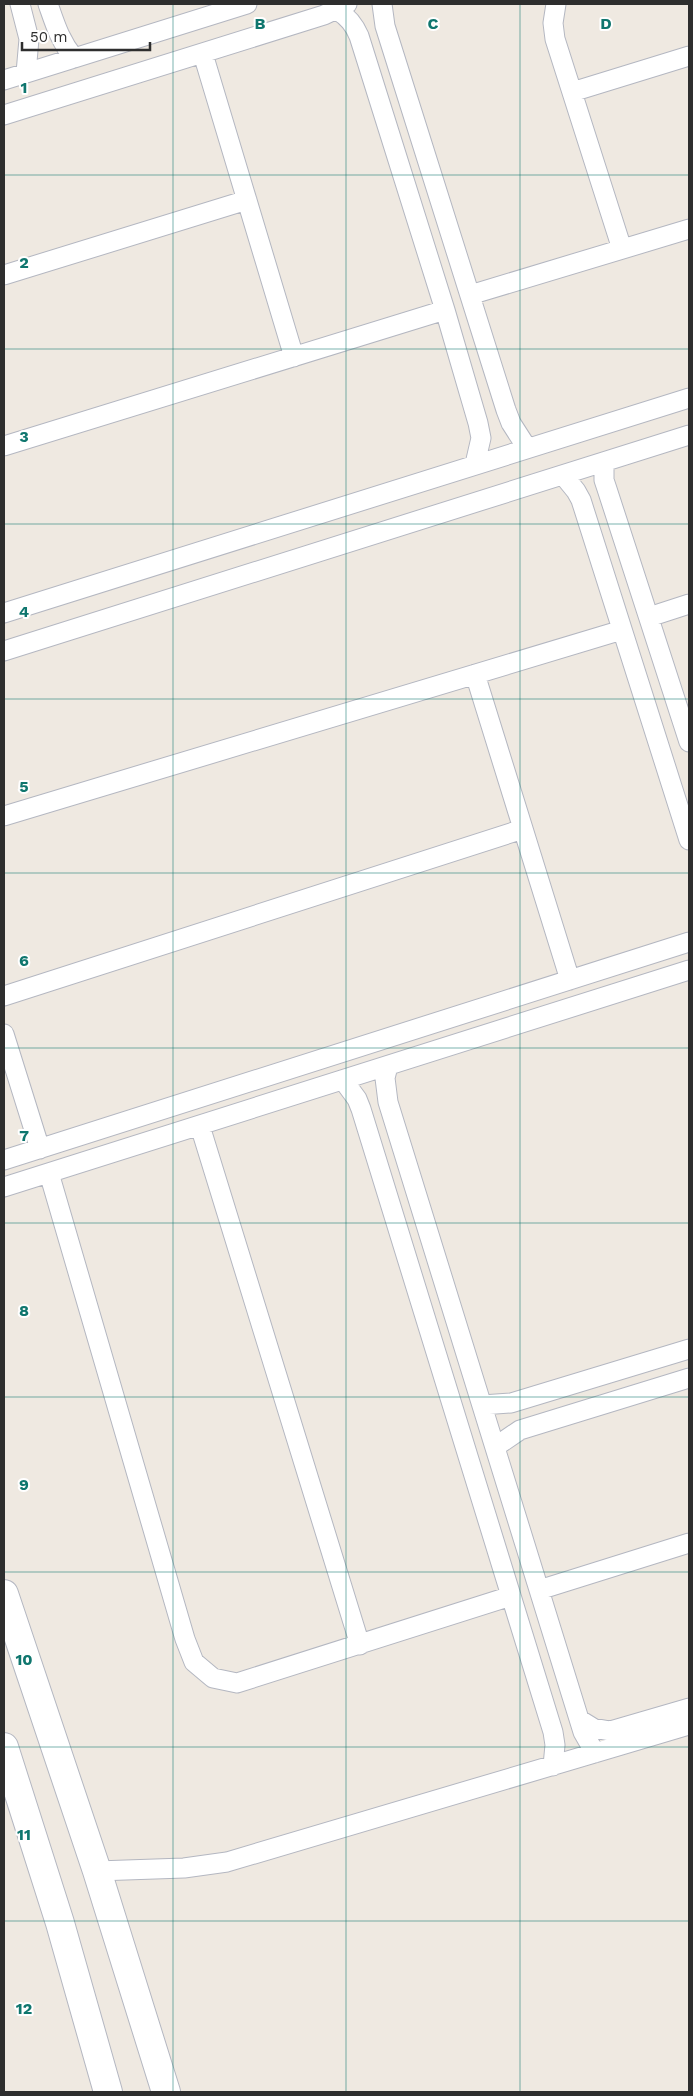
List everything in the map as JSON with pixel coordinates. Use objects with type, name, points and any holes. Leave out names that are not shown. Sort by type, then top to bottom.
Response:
[{"type":"street","points":[[20,4],[29,39],[26,73]]},
{"type":"street","points":[[48,4],[57,32],[64,46],[74,58]]},
{"type":"street","points":[[4,80],[247,4]]},
{"type":"street","points":[[382,4],[385,26],[511,423],[527,448]]},
{"type":"street","points":[[556,4],[553,23],[555,39],[622,249]]},
{"type":"street","points":[[4,115],[203,54],[343,7],[360,36],[445,310],[481,438],[475,464]]},
{"type":"street","points":[[203,54],[294,357]]},
{"type":"street","points":[[572,92],[689,56]]},
{"type":"street","points":[[4,275],[247,200]]},
{"type":"street","points":[[470,295],[689,229]]},
{"type":"street","points":[[4,446],[445,310]]},
{"type":"street","points":[[4,613],[689,398]]},
{"type":"street","points":[[4,651],[689,435]]},
{"type":"street","points":[[604,462],[604,480],[689,742]]},
{"type":"street","points":[[562,475],[573,486],[580,500],[689,840]]},
{"type":"street","points":[[649,617],[689,604]]},
{"type":"street","points":[[4,816],[622,630]]},
{"type":"street","points":[[475,674],[570,980]]},
{"type":"street","points":[[4,996],[523,829]]},
{"type":"street","points":[[4,1160],[689,942]]},
{"type":"street","points":[[4,1187],[689,970]]},
{"type":"street","points":[[4,1034],[40,1148]]},
{"type":"street","points":[[388,1066],[386,1078],[388,1102],[583,1732],[594,1753]]},
{"type":"street","points":[[342,1080],[357,1099],[361,1109],[553,1732],[556,1745],[553,1766]]},
{"type":"street","points":[[200,1126],[360,1645]]},
{"type":"street","points":[[49,1173],[185,1639],[194,1662],[213,1678],[237,1684],[511,1596]]},
{"type":"street","points":[[482,1405],[511,1404],[689,1349]]},
{"type":"street","points":[[495,1447],[520,1430],[689,1378]]},
{"type":"street","points":[[539,1590],[689,1544]]},
{"type":"street","points":[[4,1594],[97,1871],[166,2092]]},
{"type":"street","points":[[580,1720],[593,1728],[610,1731],[689,1708]]},
{"type":"street","points":[[97,1871],[184,1868],[227,1862],[689,1725]]},
{"type":"street","points":[[4,1747],[60,1922],[108,2092]]}]
